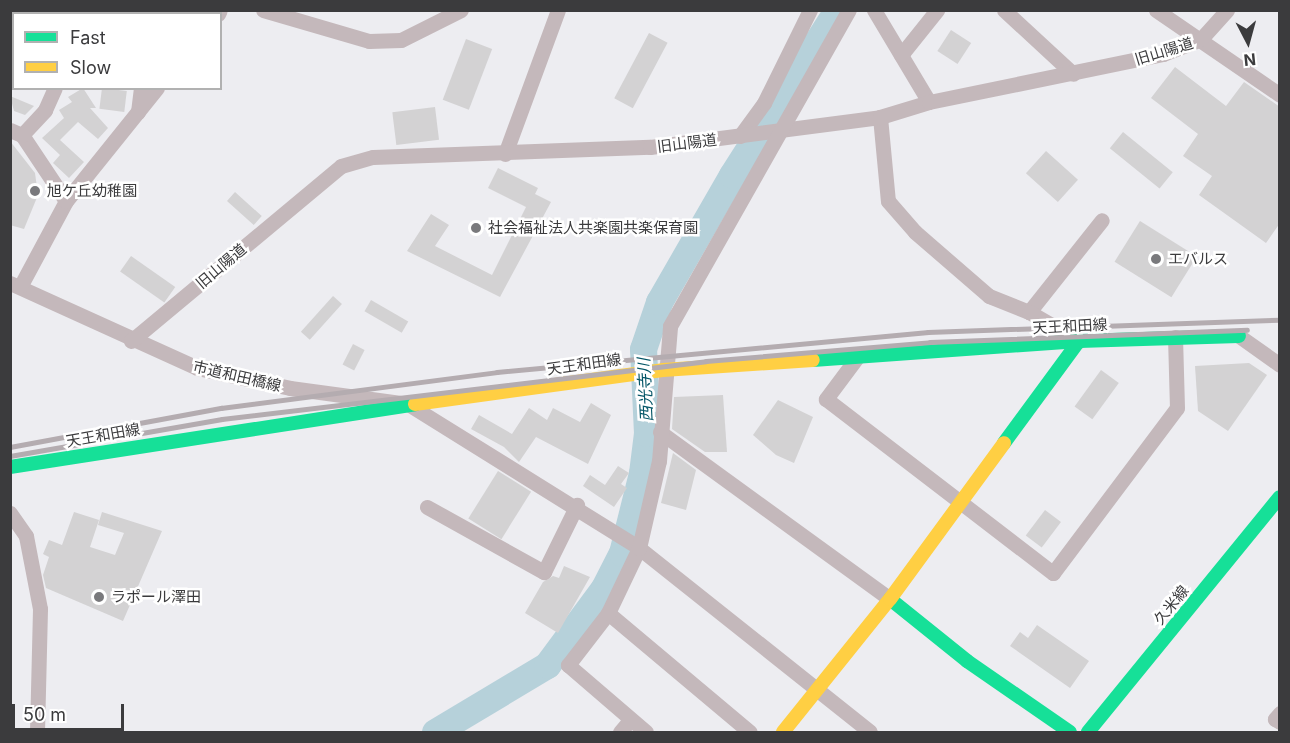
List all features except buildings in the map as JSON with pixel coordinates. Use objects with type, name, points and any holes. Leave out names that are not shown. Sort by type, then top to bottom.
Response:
[{"type":"street","points":[[263,10],[369,41],[401,40],[461,10]]},
{"type":"street","points":[[505,154],[558,10]]},
{"type":"street","points":[[740,136],[764,103],[810,10]]},
{"type":"street","points":[[646,732],[568,665],[608,613],[639,548],[658,461],[663,370],[670,326],[849,10]]},
{"type":"street","points":[[874,10],[929,102]]},
{"type":"street","points":[[901,56],[937,10]]},
{"type":"street","points":[[1004,10],[1073,74]]},
{"type":"street","points":[[1156,10],[1201,39],[1227,10]]},
{"type":"street","name":"旧山陽道","points":[[131,341],[341,166],[373,158],[651,147],[880,117],[929,102],[1163,54],[1201,39],[1280,95]]},
{"type":"street","points":[[54,90],[45,110],[16,133],[66,201]]},
{"type":"street","points":[[138,112],[141,90]]},
{"type":"street","points":[[16,284],[66,201],[155,90]]},
{"type":"street","points":[[783,732],[891,598],[1079,341],[1029,312],[989,296],[915,232],[888,201],[880,117]]},
{"type":"street","points":[[1029,312],[1102,220]]},
{"type":"street","name":"市道和田橋線","points":[[16,284],[131,341],[197,368],[290,388],[408,404]]},
{"type":"street","points":[[1239,336],[1280,365]]},
{"type":"street","name":"天王和田線","points":[[10,467],[408,404],[663,370],[1079,341],[1239,336]]},
{"type":"street","points":[[858,356],[826,399],[1053,573],[1177,408],[1175,337]]},
{"type":"street","points":[[408,404],[577,505],[639,548],[870,732]]},
{"type":"street","points":[[660,432],[891,598],[967,661],[1070,732]]},
{"type":"street","name":"久米線","points":[[1088,732],[1280,497]]},
{"type":"street","points":[[427,507],[544,572],[577,505]]},
{"type":"street","points":[[10,513],[26,536],[40,609],[37,732]]},
{"type":"street","points":[[608,613],[750,732]]},
{"type":"street","points":[[1280,713],[1275,719],[1280,723]]},
{"type":"street","points":[[620,732],[630,720]]},
{"type":"waterway","name":"西光寺川","points":[[435,732],[547,665],[604,588],[622,553],[642,473],[647,433],[643,349],[659,302],[732,175],[837,10]]},
{"type":"railway","points":[[10,447],[221,408],[497,372],[928,332],[1280,320]]},
{"type":"railway","points":[[10,456],[222,419],[706,361],[930,342],[1247,330]]},
{"type":"traffic: fast","points":[[813,360],[1079,341],[1239,336]]},
{"type":"traffic: fast","points":[[1004,443],[1079,341]]},
{"type":"traffic: fast","points":[[10,467],[415,404]]},
{"type":"traffic: fast","points":[[1088,732],[1280,497]]},
{"type":"traffic: fast","points":[[890,599],[967,661],[1070,732]]},
{"type":"traffic: slow","points":[[415,404],[663,370],[813,360]]},
{"type":"traffic: slow","points":[[783,732],[890,599],[1004,443]]},
{"type":"place","name":"旭ケ丘幼稚園","points":[[35,191]]},
{"type":"place","name":"社会福祉法人共楽園共楽保育園","points":[[476,228]]},
{"type":"place","name":"エバルス","points":[[1156,259]]},
{"type":"place","name":"ラポール澤田","points":[[99,597]]}]
